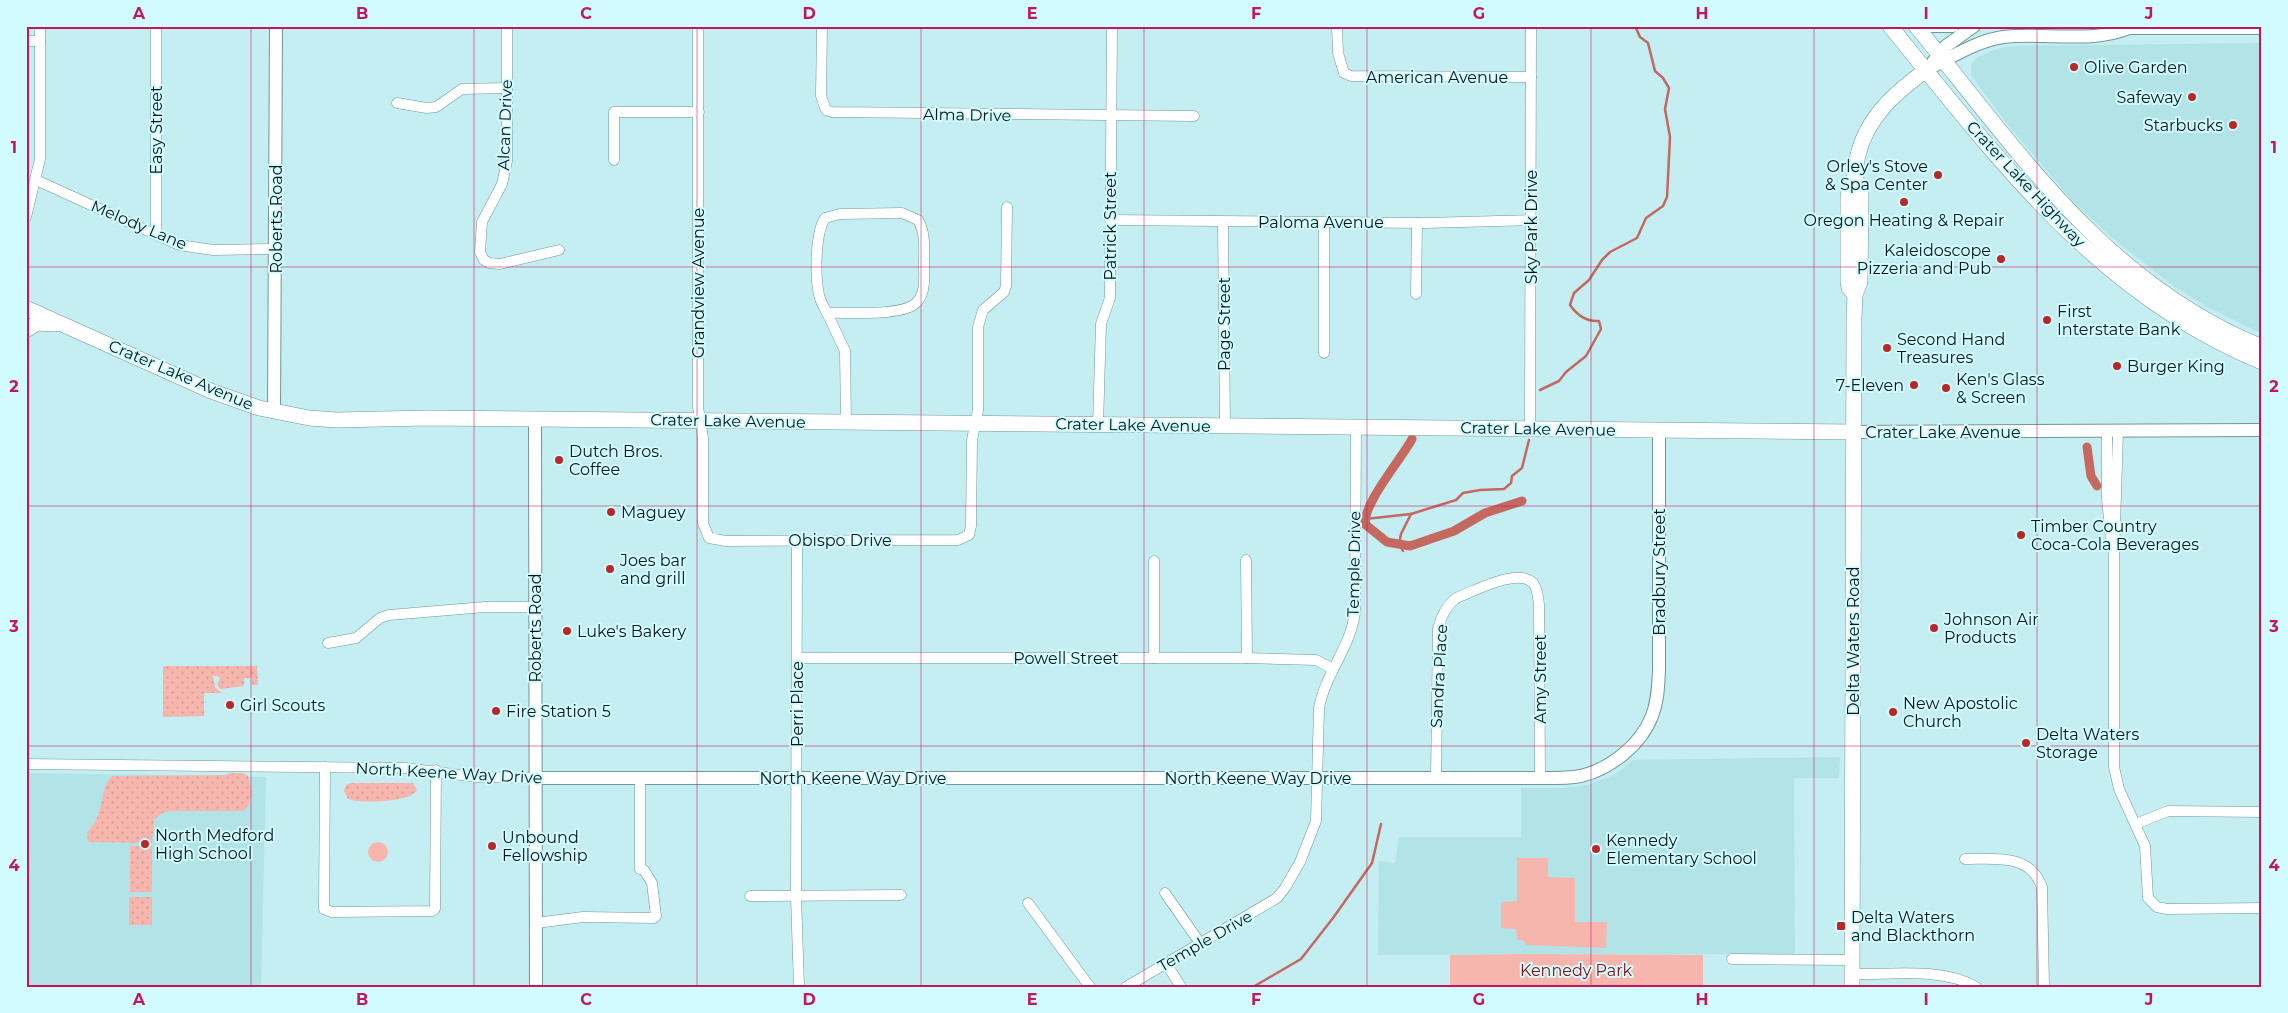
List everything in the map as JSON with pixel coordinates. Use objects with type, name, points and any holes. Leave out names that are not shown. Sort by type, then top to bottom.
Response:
[{"type":"main road","name":"Crater Lake Highway","points":[[1890,26],[2036,199],[2108,270],[2174,318],[2203,335],[2262,362]]},
{"type":"main road","name":"Crater Lake Highway","points":[[1916,26],[2054,196],[2118,258],[2150,284],[2195,313],[2218,327],[2262,347]]},
{"type":"main road","name":"Delta Waters Road","points":[[1852,974],[1855,295],[1849,288],[1848,196],[1850,185],[1855,176],[1858,156],[1870,125],[1882,107],[1926,70]]},
{"type":"main road","name":"Crater Lake Avenue","points":[[26,308],[211,391],[243,403],[309,418],[347,421],[422,418],[1853,432]]},
{"type":"main road","points":[[26,330],[32,325],[43,322],[66,326]]},
{"type":"street","points":[[26,218],[40,159],[40,26]]},
{"type":"street","name":"Easy Street","points":[[156,26],[156,234]]},
{"type":"street","name":"Roberts Road","points":[[274,411],[276,26]]},
{"type":"street","name":"Alcan Drive","points":[[507,26],[507,161],[502,184],[482,222],[479,242],[481,257],[489,263],[500,264],[559,250]]},
{"type":"street","name":"Grandview Avenue","points":[[698,26],[698,407],[703,438],[703,523],[709,538]]},
{"type":"street","name":"Alma Drive","points":[[822,26],[821,96],[826,110],[839,114],[1194,116]]},
{"type":"street","name":"Patrick Street","points":[[1098,425],[1101,324],[1110,298],[1112,26]]},
{"type":"street","name":"American Avenue","points":[[1338,26],[1340,64],[1344,73],[1352,76],[1531,77]]},
{"type":"street","name":"Sky Park Drive","points":[[1530,429],[1531,26]]},
{"type":"street","points":[[1925,26],[1953,26]]},
{"type":"street","name":"Delta Waters Road","points":[[1942,58],[1946,46],[1974,26]]},
{"type":"street","name":"Delta Waters Road","points":[[1926,70],[1942,58],[1983,42],[2002,37],[2112,35],[2126,27],[2262,28]]},
{"type":"street","points":[[26,41],[40,41]]},
{"type":"street","points":[[397,103],[427,108],[436,107],[462,89],[507,88]]},
{"type":"street","points":[[614,160],[614,112],[699,112]]},
{"type":"street","name":"Melody Lane","points":[[36,180],[179,245],[196,249],[275,249]]},
{"type":"street","points":[[976,424],[978,410],[978,327],[983,310],[1004,292],[1006,286],[1007,207]]},
{"type":"street","points":[[827,313],[897,311],[909,308],[916,303],[921,297],[924,285],[924,234],[918,220],[902,213],[840,214],[825,218],[818,233],[819,296],[827,313],[845,351],[846,422]]},
{"type":"street","name":"Paloma Avenue","points":[[1110,220],[1417,223],[1531,220]]},
{"type":"street","name":"Page Street","points":[[1223,222],[1225,426]]},
{"type":"street","points":[[1324,223],[1324,353]]},
{"type":"street","points":[[1416,294],[1417,223]]},
{"type":"street","name":"Roberts Road","points":[[535,419],[536,987]]},
{"type":"street","name":"Obispo Drive","points":[[709,538],[726,541],[958,540],[969,535],[971,526],[972,440],[976,424]]},
{"type":"street","name":"Temple Drive","points":[[1126,987],[1263,908],[1285,888],[1300,862],[1316,821],[1319,708],[1321,697],[1349,635],[1355,612],[1356,427]]},
{"type":"street","name":"Bradbury Street","points":[[1653,713],[1658,692],[1659,671],[1659,430]]},
{"type":"street","name":"Crater Lake Avenue","points":[[1853,432],[2262,430]]},
{"type":"street","points":[[2112,432],[2114,767],[2119,788],[2145,846],[2148,898],[2157,907],[2167,909],[2262,908]]},
{"type":"street","name":"Perri Place","points":[[797,540],[796,896],[799,987]]},
{"type":"street","points":[[1154,560],[1154,658]]},
{"type":"street","points":[[1246,560],[1247,658]]},
{"type":"street","name":"Sandra Place","points":[[1436,778],[1438,629],[1440,619],[1450,603],[1456,598],[1508,578],[1518,577],[1532,582]]},
{"type":"street","name":"Amy Street","points":[[1532,582],[1536,587],[1539,605],[1540,778]]},
{"type":"street","points":[[328,643],[356,638],[380,618],[389,616],[485,607],[535,607]]},
{"type":"street","name":"Powell Street","points":[[797,658],[1247,658],[1316,660],[1333,669]]},
{"type":"street","name":"North Keene Way Drive","points":[[26,764],[404,768],[436,770],[477,777],[536,778],[1571,778],[1606,766],[1632,746],[1646,728],[1653,713]]},
{"type":"street","points":[[324,767],[324,909],[332,912],[432,911],[435,909],[436,770]]},
{"type":"street","points":[[536,923],[583,917],[654,918],[656,916],[652,883],[644,870],[640,869],[640,778]]},
{"type":"street","points":[[2136,824],[2168,811],[2262,812]]},
{"type":"street","points":[[1965,860],[2016,861],[2030,868],[2039,879],[2042,886],[2044,987]]},
{"type":"street","points":[[1165,893],[1200,943]]},
{"type":"street","points":[[750,896],[901,895]]},
{"type":"street","points":[[1028,903],[1090,987]]},
{"type":"street","points":[[1732,959],[1852,974],[1943,975],[1962,980],[1976,987]]},
{"type":"street","points":[[1166,963],[1182,987]]},
{"type":"shaded area","points":[[2262,43],[2262,334],[2204,305],[2175,287],[2110,236],[2072,200],[2009,126],[1971,75],[1971,65],[1976,58],[1999,48],[2016,46]]},
{"type":"shaded area","name":"Kennedy Elementary School","points":[[1840,757],[1839,778],[1794,778],[1795,954],[1378,955],[1379,861],[1395,863],[1399,837],[1521,837],[1521,788],[1562,788],[1588,785],[1616,774],[1633,760]]},
{"type":"shaded area","name":"North Medford High School","points":[[26,773],[266,777],[261,987],[26,987]]},
{"type":"green space","points":[[163,666],[257,666],[258,685],[252,685],[252,678],[244,678],[244,686],[220,689],[217,684],[220,679],[218,676],[213,676],[215,687],[222,693],[204,693],[204,716],[163,717]]},
{"type":"green space","points":[[242,773],[248,776],[251,799],[243,811],[169,811],[162,813],[154,820],[152,843],[88,842],[87,832],[97,818],[105,789],[112,776],[225,775]]},
{"type":"green space","points":[[350,783],[413,783],[417,790],[406,797],[386,801],[354,801],[348,799],[344,791],[346,785]]},
{"type":"green space","points":[[378,842],[385,845],[388,852],[385,859],[378,862],[371,859],[368,852],[371,845]]},
{"type":"green space","points":[[130,846],[152,846],[152,892],[130,892]]},
{"type":"green space","points":[[1517,858],[1548,858],[1548,877],[1575,878],[1575,922],[1607,922],[1606,948],[1526,945],[1523,940],[1517,940],[1516,929],[1501,928],[1501,902],[1517,901]]},
{"type":"green space","points":[[129,897],[152,897],[152,925],[129,925]]},
{"type":"green space","name":"Kennedy Park","points":[[1450,955],[1703,955],[1703,987],[1450,987]]},
{"type":"waterway","points":[[1540,390],[1559,381],[1566,372],[1586,356],[1601,329],[1599,321],[1582,317],[1570,305],[1574,293],[1589,280],[1602,260],[1610,252],[1637,238],[1646,218],[1663,206],[1667,197],[1670,137],[1665,109],[1669,88],[1663,78],[1655,71],[1648,43],[1640,37],[1635,26]]},
{"type":"waterway","points":[[1412,439],[1383,482],[1369,507],[1366,517],[1366,525],[1387,542],[1410,546],[1454,531],[1485,513],[1522,501]]},
{"type":"waterway","points":[[1403,551],[1399,544],[1401,534],[1411,514],[1456,500],[1463,493],[1504,489],[1511,483],[1512,476],[1522,468],[1529,440]]},
{"type":"waterway","points":[[2087,447],[2091,476],[2097,486]]},
{"type":"waterway","points":[[1365,519],[1411,514]]},
{"type":"waterway","points":[[1253,987],[1301,959],[1372,863],[1381,824]]},
{"type":"place","name":"Olive Garden","points":[[2074,67]]},
{"type":"place","name":"Safeway","points":[[2192,97]]},
{"type":"place","name":"Starbucks","points":[[2233,125]]},
{"type":"place","name":"Orley's Stove & Spa Center","points":[[1938,175]]},
{"type":"place","name":"Oregon Heating & Repair","points":[[1904,202]]},
{"type":"place","name":"Kaleidoscope Pizzeria and Pub","points":[[2001,259]]},
{"type":"place","name":"First Interstate Bank","points":[[2047,320]]},
{"type":"place","name":"Second Hand Treasures","points":[[1887,348]]},
{"type":"place","name":"Burger King","points":[[2117,366]]},
{"type":"place","name":"7-Eleven","points":[[1914,385]]},
{"type":"place","name":"Ken's Glass & Screen","points":[[1946,388]]},
{"type":"place","name":"Dutch Bros. Coffee","points":[[559,460]]},
{"type":"place","name":"Maguey","points":[[611,512]]},
{"type":"place","name":"Timber Country Coca-Cola Beverages","points":[[2021,535]]},
{"type":"place","name":"Joes bar and grill","points":[[610,569]]},
{"type":"place","name":"Johnson Air Products","points":[[1934,628]]},
{"type":"place","name":"Luke's Bakery","points":[[567,631]]},
{"type":"place","name":"Girl Scouts","points":[[230,705]]},
{"type":"place","name":"Fire Station 5","points":[[496,711]]},
{"type":"place","name":"New Apostolic Church","points":[[1893,712]]},
{"type":"place","name":"Delta Waters Storage","points":[[2026,743]]},
{"type":"place","name":"North Medford High School","points":[[145,844]]},
{"type":"place","name":"Unbound Fellowship","points":[[492,846]]},
{"type":"place","name":"Kennedy Elementary School","points":[[1596,849]]},
{"type":"place","name":"Delta Waters and Blackthorn","points":[[1841,926]]}]
